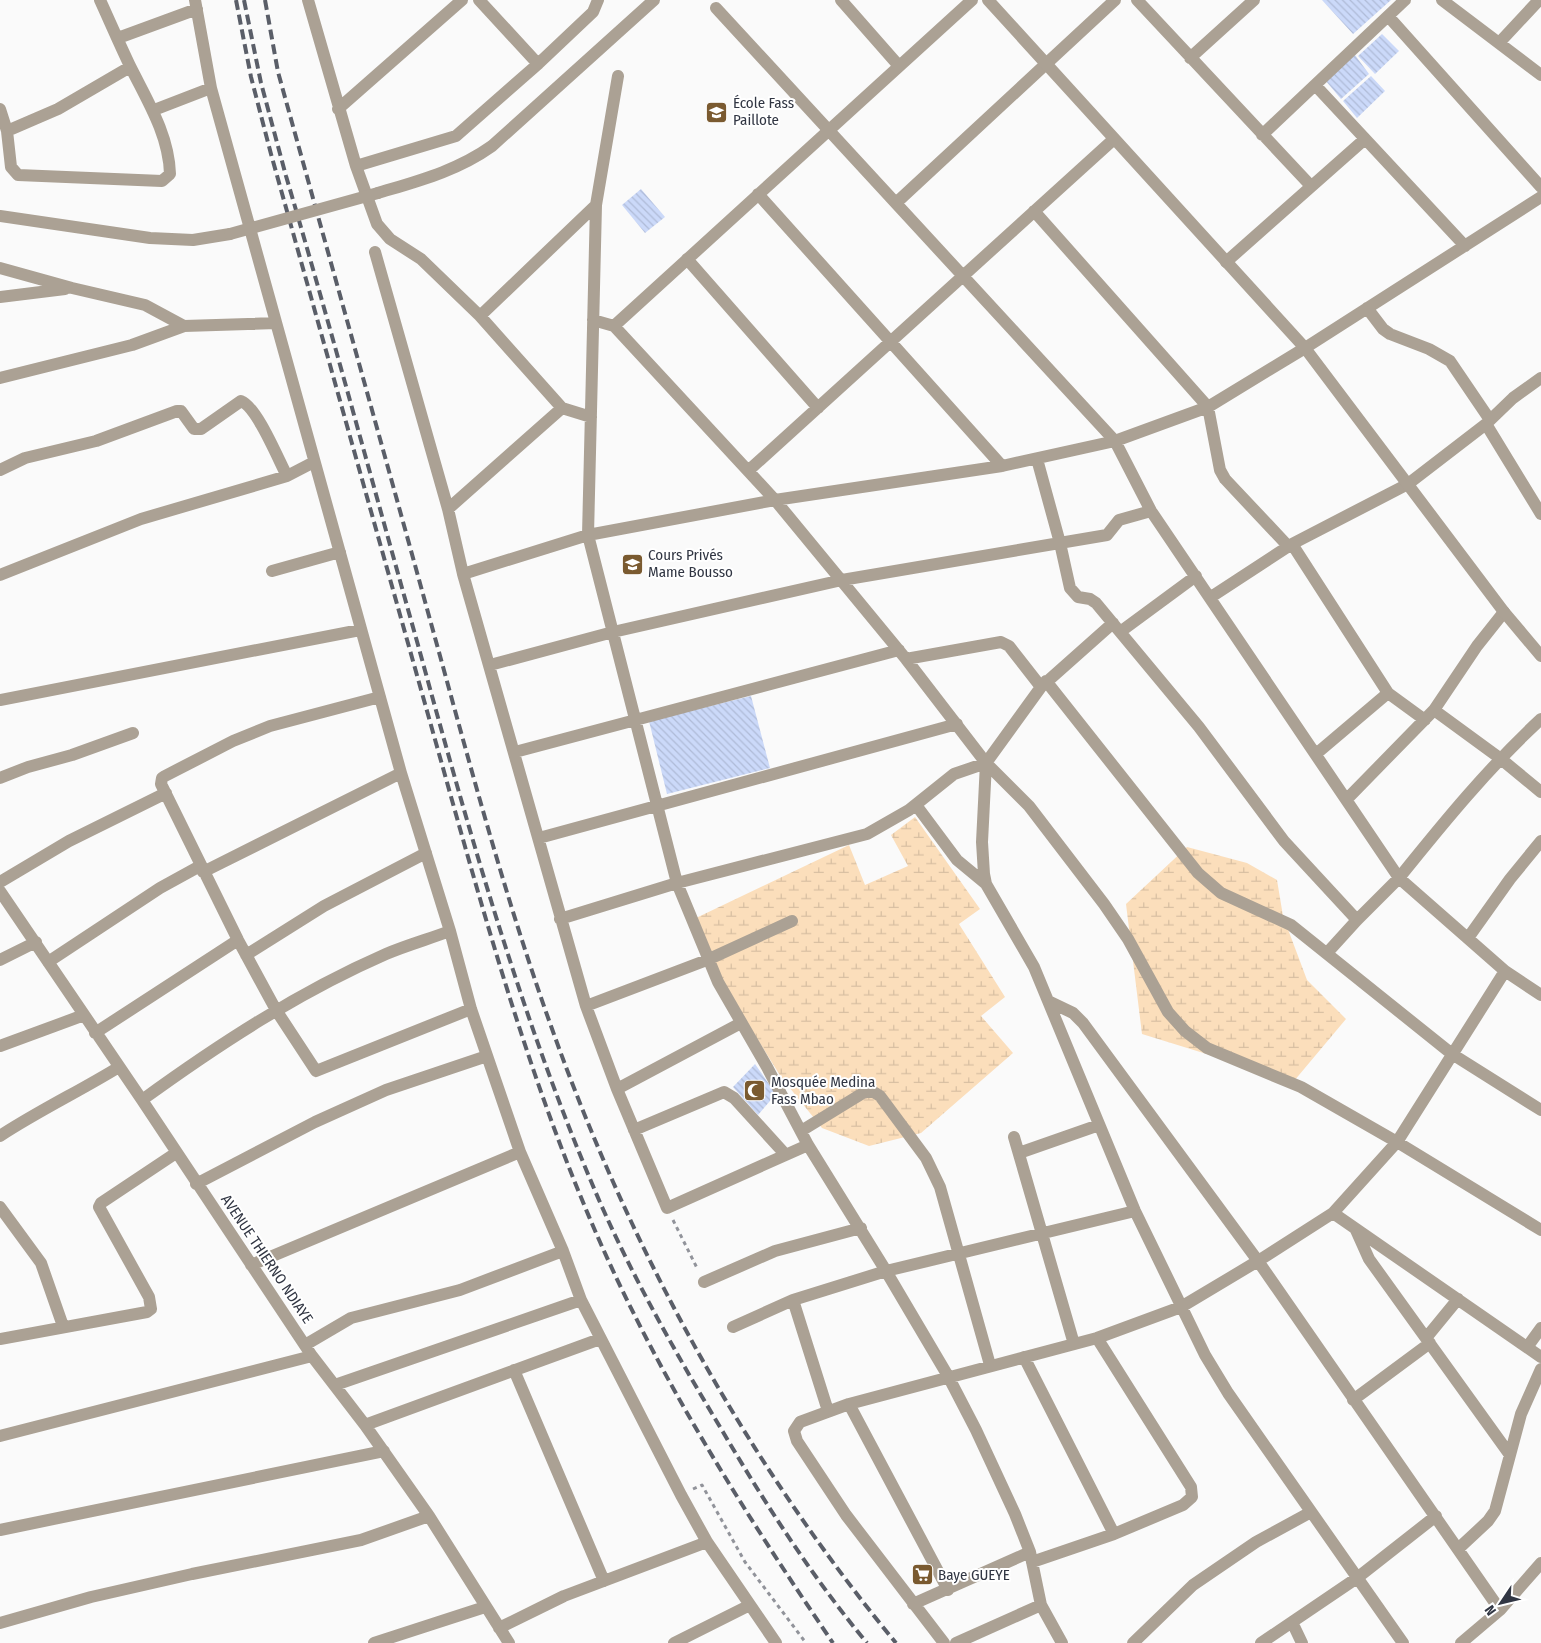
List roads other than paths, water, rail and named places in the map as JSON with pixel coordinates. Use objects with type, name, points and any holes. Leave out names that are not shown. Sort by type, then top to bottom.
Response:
[{"type":"street","points":[[0,109],[7,131],[11,167],[18,175],[162,181],[170,174],[170,160],[154,110],[130,67],[100,0]]},
{"type":"street","points":[[338,109],[462,0]]},
{"type":"street","points":[[479,0],[538,64]]},
{"type":"street","points":[[356,166],[456,136],[594,12],[598,0]]},
{"type":"street","points":[[0,216],[150,238],[193,240],[230,234],[436,175],[470,162],[492,146],[654,0]]},
{"type":"street","points":[[841,0],[899,66]]},
{"type":"street","points":[[614,326],[972,0]]},
{"type":"street","points":[[988,0],[1305,348],[1504,612],[1541,656]]},
{"type":"street","points":[[896,203],[1115,0]]},
{"type":"street","points":[[1137,0],[1311,186]]},
{"type":"street","points":[[1190,58],[1254,0]]},
{"type":"street","points":[[1262,135],[1405,0]]},
{"type":"street","points":[[1442,0],[1541,75]]},
{"type":"street","points":[[1498,43],[1539,0]]},
{"type":"street","points":[[312,2],[338,109],[356,166],[378,224],[390,239],[421,258],[480,316],[562,408],[591,417]]},
{"type":"street","points":[[118,38],[196,4],[211,88],[360,630],[401,773],[450,931],[471,1009],[520,1152],[563,1251],[581,1300],[681,1495],[707,1542],[776,1643]]},
{"type":"street","points":[[716,8],[1115,440],[1151,511],[1211,597],[1399,878],[1505,971],[1541,995]]},
{"type":"street","points":[[1388,16],[1541,187]]},
{"type":"street","points":[[7,131],[58,109],[130,67]]},
{"type":"street","points":[[618,76],[596,205],[588,535],[677,883],[707,960],[808,1145],[861,1228],[948,1376],[996,1472],[1031,1557],[1041,1605],[1056,1641]]},
{"type":"street","points":[[1315,85],[1465,246]]},
{"type":"street","points":[[154,110],[211,88]]},
{"type":"street","points":[[748,471],[1114,139]]},
{"type":"street","points":[[1226,262],[1365,140]]},
{"type":"street","points":[[758,194],[1002,466]]},
{"type":"street","points":[[463,574],[588,535],[775,500],[1002,466],[1115,440],[1208,406],[1305,348],[1541,197]]},
{"type":"street","points":[[480,316],[596,205]]},
{"type":"street","points":[[1034,211],[1208,406],[1220,470],[1225,479],[1290,545],[1388,693],[1430,715],[1501,758],[1541,792]]},
{"type":"street","points":[[375,252],[448,509],[463,574],[540,838],[560,919],[586,1006],[617,1089],[667,1208],[808,1145]]},
{"type":"street","points":[[687,259],[818,408]]},
{"type":"street","points":[[0,268],[72,288],[145,304],[184,326]]},
{"type":"street","points":[[0,297],[72,288]]},
{"type":"street","points":[[1367,308],[1382,329],[1450,361],[1541,514]]},
{"type":"street","points":[[593,320],[614,326],[775,500],[842,580],[986,763],[1029,806],[1104,904],[1128,939],[1168,1012],[1185,1031],[1208,1048],[1301,1087],[1397,1142],[1541,1230]]},
{"type":"street","points":[[0,378],[132,345],[184,326],[276,323]]},
{"type":"street","points":[[1211,597],[1290,545],[1408,484],[1488,422],[1513,398],[1541,378]]},
{"type":"street","points":[[0,470],[25,458],[96,441],[177,411],[181,411],[194,429],[201,429],[241,401],[247,404],[262,428],[287,476]]},
{"type":"street","points":[[448,509],[562,408]]},
{"type":"street","points":[[1036,459],[1060,543],[1070,588],[1074,594],[1096,603],[1199,727],[1284,842],[1357,920]]},
{"type":"street","points":[[0,576],[141,519],[287,476],[314,462]]},
{"type":"street","points":[[490,665],[612,632],[842,580],[1107,535],[1119,520],[1151,511]]},
{"type":"street","points":[[272,570],[340,552]]},
{"type":"street","points":[[986,884],[982,842],[986,763],[1044,684],[1117,628],[1196,576]]},
{"type":"street","points":[[1347,799],[1430,715],[1473,651],[1504,612]]},
{"type":"street","points":[[0,700],[360,630]]},
{"type":"street","points":[[515,752],[635,720],[902,654],[1001,642],[1009,646],[1044,684],[1198,873],[1222,893],[1291,925],[1452,1054],[1541,1110]]},
{"type":"street","points":[[1316,754],[1388,693]]},
{"type":"street","points":[[380,697],[270,726],[233,741],[165,776],[162,778],[161,784],[246,955],[276,1010],[316,1071],[471,1009]]},
{"type":"street","points":[[1327,953],[1399,878],[1501,758],[1541,719]]},
{"type":"street","points":[[540,838],[957,724]]},
{"type":"street","points":[[0,778],[132,733]]},
{"type":"street","points":[[560,919],[677,883],[867,834],[916,805],[954,774],[986,763]]},
{"type":"street","points":[[48,962],[160,888],[401,773]]},
{"type":"street","points":[[0,882],[69,841],[166,792]]},
{"type":"street","points":[[916,805],[957,860],[986,884],[1034,967],[1135,1211],[1180,1307],[1215,1373],[1403,1643]]},
{"type":"street","points":[[1468,938],[1510,879],[1541,841]]},
{"type":"street","points":[[246,955],[324,906],[426,853]]},
{"type":"street","name":"AVENUE THIERNO NDIAYE","points":[[0,892],[36,942],[118,1068],[142,1100],[308,1350],[384,1451],[429,1516],[508,1643]]},
{"type":"street","points":[[586,1006],[707,960],[792,921]]},
{"type":"street","points":[[142,1100],[199,1058],[276,1010],[386,954],[450,931]]},
{"type":"street","points":[[95,1032],[238,940]]},
{"type":"street","points":[[0,960],[36,942]]},
{"type":"street","points":[[944,1643],[846,1515],[797,1441],[794,1431],[800,1422],[849,1404],[948,1376],[1097,1338],[1180,1307],[1258,1261],[1333,1212],[1397,1142],[1505,971]]},
{"type":"street","points":[[1050,1002],[1072,1013],[1083,1024],[1258,1261],[1500,1610]]},
{"type":"street","points":[[0,1046],[84,1015]]},
{"type":"street","points":[[617,1089],[741,1023]]},
{"type":"street","points":[[196,1184],[315,1122],[386,1090],[487,1056]]},
{"type":"street","points":[[0,1136],[27,1118],[78,1092],[118,1068]]},
{"type":"street","points":[[801,1132],[864,1093],[872,1091],[880,1096],[926,1158],[940,1187],[990,1365]]},
{"type":"street","points":[[634,1130],[724,1092],[734,1098],[785,1154]]},
{"type":"street","points":[[1019,1153],[1099,1124]]},
{"type":"street","points":[[1014,1137],[1074,1344]]},
{"type":"street","points":[[251,1265],[520,1152]]},
{"type":"street","points":[[0,1339],[147,1312],[151,1309],[152,1303],[149,1297],[99,1207],[101,1203],[176,1153]]},
{"type":"street","points":[[0,1207],[41,1262],[63,1326]]},
{"type":"street","points":[[733,1327],[793,1300],[886,1271],[1135,1211]]},
{"type":"street","points":[[1333,1212],[1356,1230],[1528,1346],[1541,1357]]},
{"type":"street","points":[[704,1282],[775,1251],[861,1228]]},
{"type":"street","points":[[1356,1230],[1369,1259],[1510,1454]]},
{"type":"street","points":[[0,1436],[308,1350],[351,1318],[460,1290],[563,1251]]},
{"type":"street","points":[[1353,1400],[1428,1341],[1458,1299]]},
{"type":"street","points":[[335,1385],[581,1300]]},
{"type":"street","points":[[793,1300],[828,1411]]},
{"type":"street","points":[[1528,1346],[1541,1328]]},
{"type":"street","points":[[913,1604],[1031,1557],[1114,1534],[1183,1505],[1192,1497],[1191,1487],[1097,1338]]},
{"type":"street","points":[[365,1425],[600,1339]]},
{"type":"street","points":[[1024,1358],[1114,1534]]},
{"type":"street","points":[[1458,1548],[1488,1521],[1495,1511],[1521,1414],[1541,1369]]},
{"type":"street","points":[[514,1370],[604,1581]]},
{"type":"street","points":[[849,1404],[948,1590]]},
{"type":"street","points":[[0,1530],[384,1451]]},
{"type":"street","points":[[1133,1643],[1178,1599],[1208,1574],[1256,1542],[1310,1512]]},
{"type":"street","points":[[0,1623],[92,1597],[192,1574],[361,1540],[429,1516]]},
{"type":"street","points":[[1261,1643],[1357,1578],[1436,1516]]},
{"type":"street","points":[[499,1628],[546,1604],[707,1542]]},
{"type":"street","points":[[1461,1643],[1500,1610],[1541,1563]]},
{"type":"street","points":[[674,1643],[750,1605]]},
{"type":"street","points":[[956,1643],[1041,1605]]},
{"type":"street","points":[[374,1643],[485,1607]]},
{"type":"street","points":[[1292,1622],[1302,1643]]},
{"type":"railway","points":[[236,0],[251,77],[271,154],[454,809],[512,1006],[557,1135],[609,1262],[658,1361],[685,1410],[742,1504],[833,1643]]},
{"type":"railway","points":[[244,0],[261,83],[286,176],[477,855],[521,995],[571,1133],[599,1200],[627,1259],[657,1318],[690,1375],[773,1514],[828,1593],[867,1643]]},
{"type":"railway","points":[[265,0],[278,72],[486,822],[534,976],[582,1109],[617,1191],[655,1271],[696,1350],[741,1426],[789,1501],[841,1573],[896,1643]]},
{"type":"place","name":"École Fass Paillote","points":[[717,112]]},
{"type":"place","name":"Cours Privés Mame Bousso","points":[[632,564]]},
{"type":"place","name":"Mosquée Medina Fass Mbao","points":[[755,1091]]},
{"type":"place","name":"Baye GUEYE","points":[[922,1575]]}]
